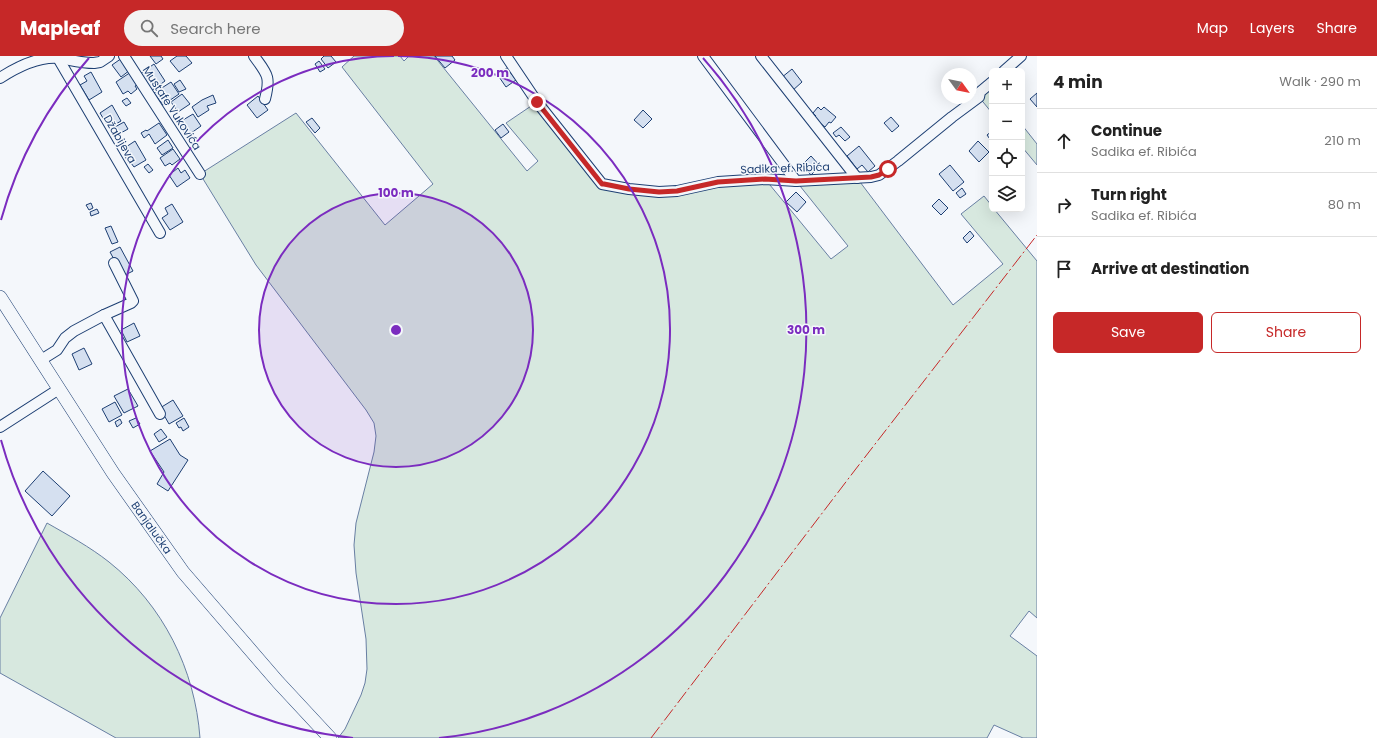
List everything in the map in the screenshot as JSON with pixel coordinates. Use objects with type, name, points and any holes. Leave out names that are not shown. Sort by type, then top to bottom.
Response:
[{"type":"main road","name":"Banjalučka","points":[[0,297],[113,473],[183,572],[278,682],[330,738]]},
{"type":"street","points":[[0,78],[37,60],[58,58],[100,62],[109,56]]},
{"type":"street","name":"Mustafe Vukovića","points":[[124,56],[200,174]]},
{"type":"street","points":[[254,56],[267,74],[269,81],[265,99]]},
{"type":"street","name":"Sadika ef. Ribića","points":[[506,56],[537,102],[602,184],[629,189],[665,192],[677,191],[718,182],[765,179],[796,181],[871,177],[879,175],[979,97],[980,92],[989,84]]},
{"type":"street","points":[[704,56],[796,181]]},
{"type":"street","points":[[761,56],[857,178]]},
{"type":"street","points":[[1007,68],[1021,56]]},
{"type":"street","name":"Džabijeva","points":[[58,58],[160,233]]},
{"type":"street","points":[[41,360],[57,350],[65,338],[74,330],[131,303],[132,301],[114,263]]},
{"type":"street","points":[[104,315],[160,414]]},
{"type":"street","points":[[0,427],[59,389]]},
{"type":"shaded area","points":[[354,56],[400,56],[404,61],[409,56],[434,56],[527,171],[538,161],[506,123],[537,102],[602,184],[659,192],[765,179],[831,259],[848,246],[796,181],[857,178],[953,305],[1003,264],[961,214],[984,196],[989,202],[989,212],[996,212],[1037,261],[1037,618],[1029,611],[1010,636],[1037,656],[1037,738],[1023,738],[994,725],[987,738],[338,738],[345,729],[361,695],[367,669],[366,639],[356,573],[354,545],[356,523],[374,452],[376,436],[374,423],[366,410],[256,265],[200,174],[296,113],[385,225],[433,184],[342,67]]},
{"type":"shaded area","points":[[989,90],[989,109],[979,97]]},
{"type":"shaded area","points":[[1025,129],[1037,144],[1037,165],[1025,151]]},
{"type":"shaded area","points":[[47,523],[87,546],[109,562],[128,579],[160,618],[173,640],[191,687],[197,712],[200,738],[116,738],[0,673],[0,618]]},
{"type":"building","points":[[150,56],[161,56],[163,59],[156,64]]},
{"type":"building","points":[[177,56],[186,56],[192,63],[179,72],[170,61]]},
{"type":"building","points":[[324,56],[331,56],[336,62],[328,68],[321,59]]},
{"type":"building","points":[[435,56],[452,56],[455,60],[445,68]]},
{"type":"building","points":[[122,58],[130,70],[121,77],[112,65]]},
{"type":"building","points":[[319,61],[325,69],[320,72],[315,64]]},
{"type":"building","points":[[154,64],[165,81],[151,91],[140,74]]},
{"type":"building","points":[[507,68],[516,80],[506,87],[497,74]]},
{"type":"building","points":[[792,69],[802,82],[792,91],[781,78]]},
{"type":"building","points":[[91,72],[102,92],[89,100],[80,85],[87,81],[84,76]]},
{"type":"building","points":[[131,72],[139,84],[135,86],[137,89],[131,94],[128,91],[123,94],[116,82]]},
{"type":"building","points":[[180,80],[186,89],[179,92],[174,84]]},
{"type":"building","points":[[171,82],[179,94],[163,105],[154,93]]},
{"type":"building","points":[[1037,93],[1037,107],[1030,99]]},
{"type":"building","points":[[182,94],[190,104],[178,112],[171,102]]},
{"type":"building","points":[[213,95],[216,103],[207,106],[209,110],[198,117],[192,107]]},
{"type":"building","points":[[258,96],[268,110],[257,118],[247,105]]},
{"type":"building","points":[[127,98],[131,103],[126,106],[122,101]]},
{"type":"building","points":[[112,105],[121,121],[109,128],[100,113]]},
{"type":"building","points":[[818,107],[821,110],[824,107],[836,117],[825,127],[814,118],[816,116],[813,113]]},
{"type":"building","points":[[643,110],[652,119],[643,128],[634,120]]},
{"type":"building","points":[[193,114],[201,126],[187,136],[178,123]]},
{"type":"building","points":[[891,117],[899,126],[892,132],[884,123]]},
{"type":"building","points":[[312,118],[320,128],[315,133],[306,122]]},
{"type":"building","points":[[124,122],[128,129],[119,134],[115,127]]},
{"type":"building","points":[[159,123],[167,135],[155,144],[149,134],[144,138],[141,133]]},
{"type":"building","points":[[503,124],[509,132],[501,138],[495,130]]},
{"type":"building","points":[[841,127],[850,137],[845,141],[839,135],[836,137],[833,133]]},
{"type":"building","points":[[168,140],[173,148],[162,155],[157,148]]},
{"type":"building","points":[[135,141],[146,160],[134,167],[131,163],[129,164],[124,154],[126,153],[123,149]]},
{"type":"building","points":[[978,141],[989,152],[979,162],[969,151]]},
{"type":"building","points":[[859,146],[875,166],[868,172],[862,165],[857,169],[847,156]]},
{"type":"building","points":[[173,149],[180,159],[172,165],[170,163],[165,166],[160,158]]},
{"type":"building","points":[[811,156],[820,166],[811,175],[802,165]]},
{"type":"building","points":[[148,164],[153,170],[149,173],[144,167]]},
{"type":"building","points":[[950,165],[964,182],[953,191],[939,174]]},
{"type":"building","points":[[178,168],[181,173],[185,170],[190,178],[177,187],[169,175]]},
{"type":"building","points":[[962,188],[966,194],[960,198],[956,193]]},
{"type":"building","points":[[796,192],[806,202],[797,212],[786,202]]},
{"type":"building","points":[[939,199],[948,208],[941,215],[932,206]]},
{"type":"building","points":[[91,203],[93,208],[89,210],[86,205]]},
{"type":"building","points":[[172,204],[183,222],[170,230],[162,218],[168,214],[165,208]]},
{"type":"building","points":[[97,209],[99,213],[91,216],[90,212]]},
{"type":"building","points":[[111,226],[118,242],[112,244],[105,228]]},
{"type":"building","points":[[970,231],[974,236],[967,243],[963,238]]},
{"type":"building","points":[[120,247],[133,271],[123,276],[110,252]]},
{"type":"building","points":[[134,323],[140,336],[127,342],[121,330]]},
{"type":"building","points":[[84,348],[92,364],[79,370],[72,354]]},
{"type":"building","points":[[128,389],[138,406],[124,413],[114,396]]},
{"type":"building","points":[[173,400],[183,416],[169,424],[160,408]]},
{"type":"building","points":[[115,402],[122,415],[109,422],[102,409]]},
{"type":"building","points":[[136,418],[140,424],[133,428],[129,421]]},
{"type":"building","points":[[184,418],[189,427],[183,431],[176,423]]},
{"type":"building","points":[[120,419],[122,423],[117,427],[115,422]]},
{"type":"building","points":[[161,429],[167,437],[159,442],[154,434]]},
{"type":"building","points":[[170,439],[180,455],[188,460],[168,491],[157,484],[164,472],[150,451]]},
{"type":"building","points":[[43,471],[70,496],[52,516],[25,491]]},
{"type":"power","points":[[651,738],[855,470],[1037,235]]},
{"type":"route","points":[[537,102],[602,184],[659,192],[695,188],[718,182],[765,179],[796,181],[871,177],[879,175],[888,169]]}]
